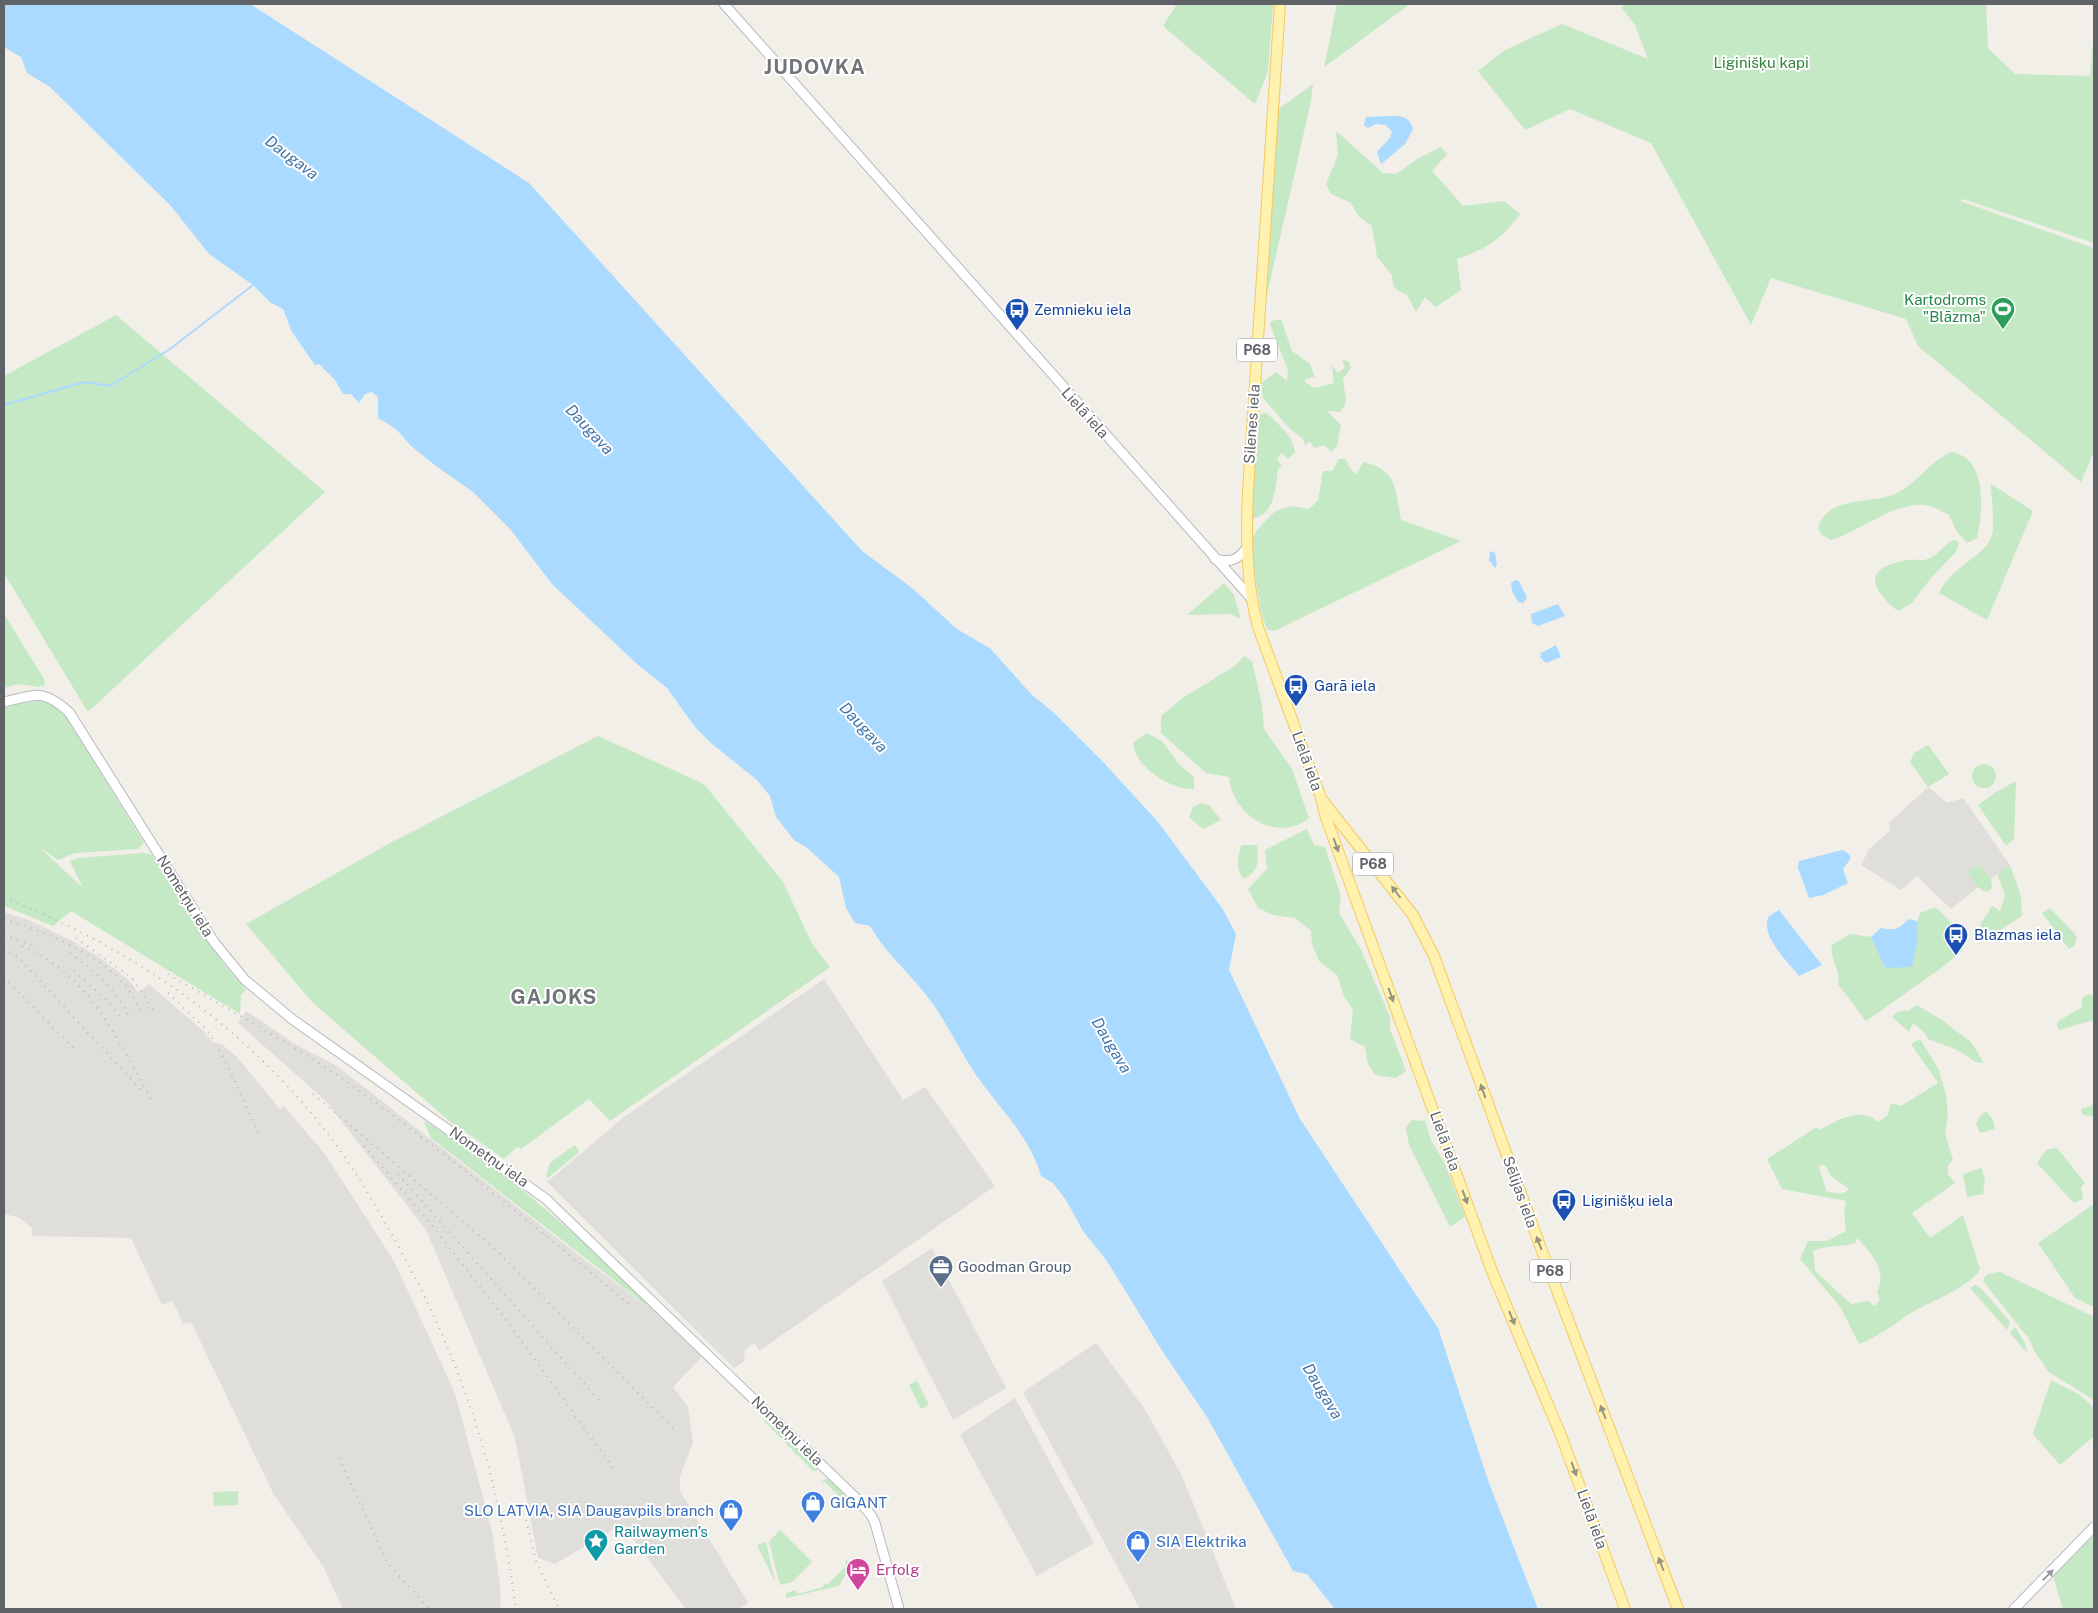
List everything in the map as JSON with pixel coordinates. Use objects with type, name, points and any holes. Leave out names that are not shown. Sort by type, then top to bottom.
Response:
[{"type":"main road","name":"Silenes iela","points":[[1251,598],[1247,547],[1248,491],[1280,4]]},
{"type":"main road","name":"Lielā iela","points":[[1251,598],[1258,627],[1321,798],[1326,818],[1493,1274],[1562,1438],[1625,1609]]},
{"type":"main road","name":"Sēlijas iela","points":[[1321,798],[1413,915],[1434,956],[1536,1234],[1678,1609]]},
{"type":"street","name":"Lielā iela","points":[[724,4],[1251,598]]},
{"type":"street","points":[[1215,559],[1224,562],[1234,560],[1243,554],[1247,547]]},
{"type":"street","name":"Nometņu iela","points":[[4,702],[43,695],[49,696],[69,712],[214,942],[234,968],[292,1019],[530,1186],[617,1265],[868,1511],[875,1523],[899,1609]]},
{"type":"street","points":[[2014,1609],[2094,1527]]},
{"type":"shaded area","points":[[1928,787],[1947,803],[1963,798],[2010,865],[1991,879],[1979,865],[1967,872],[1978,887],[1951,909],[1917,876],[1901,890],[1861,865],[1869,849],[1891,830],[1889,823]]},
{"type":"shaded area","points":[[4,912],[31,921],[72,941],[102,959],[131,982],[138,993],[149,984],[201,1029],[216,1045],[220,1043],[237,1057],[280,1109],[284,1106],[325,1154],[394,1261],[455,1393],[492,1531],[500,1585],[501,1609],[343,1609],[324,1568],[273,1493],[191,1322],[183,1324],[173,1301],[162,1305],[131,1238],[32,1236],[32,1228],[18,1217],[4,1214]]},
{"type":"shaded area","points":[[824,979],[903,1100],[925,1087],[995,1186],[759,1351],[755,1343],[751,1345],[745,1350],[744,1361],[734,1368],[547,1182],[624,1117]]},
{"type":"shaded area","points":[[246,1011],[297,1045],[337,1066],[594,1267],[656,1313],[702,1357],[673,1387],[688,1407],[693,1443],[680,1476],[680,1491],[748,1603],[739,1609],[686,1609],[622,1524],[555,1564],[538,1558],[515,1438],[426,1230],[325,1100],[238,1023]]},
{"type":"shaded area","points":[[932,1248],[1006,1388],[953,1420],[882,1281]]},
{"type":"shaded area","points":[[1096,1343],[1146,1411],[1182,1476],[1236,1609],[1140,1609],[1023,1392]]},
{"type":"shaded area","points":[[1015,1398],[1094,1543],[1037,1576],[960,1435]]},
{"type":"green space","points":[[1177,4],[1273,4],[1268,71],[1255,104],[1163,26]]},
{"type":"green space","points":[[1337,4],[1410,4],[1324,67]]},
{"type":"green space","name":"Liginišķu kapi","points":[[1623,4],[1986,4],[1988,48],[2015,74],[2090,76],[2094,30],[2094,243],[1963,199],[1960,201],[2094,248],[2094,451],[2081,482],[1918,346],[1906,319],[1771,278],[1751,325],[1651,143],[1570,109],[1525,130],[1478,71],[1505,50],[1562,24],[1648,59],[1635,25],[1622,8]]},
{"type":"green space","points":[[1313,84],[1311,101],[1267,295],[1278,112],[1280,108]]},
{"type":"green space","points":[[1336,131],[1383,173],[1396,174],[1419,158],[1441,147],[1447,154],[1432,171],[1463,206],[1504,201],[1520,214],[1506,231],[1485,247],[1457,259],[1461,290],[1436,307],[1425,297],[1416,312],[1407,295],[1397,290],[1393,285],[1392,275],[1377,257],[1372,226],[1359,217],[1351,203],[1331,194],[1326,184],[1338,155]]},
{"type":"green space","points":[[116,315],[325,492],[88,712],[4,573],[4,376]]},
{"type":"green space","points":[[1281,319],[1292,351],[1310,364],[1315,377],[1305,379],[1305,382],[1314,388],[1334,383],[1332,365],[1338,373],[1345,368],[1342,359],[1349,362],[1351,368],[1343,379],[1346,401],[1341,412],[1327,411],[1341,425],[1337,446],[1332,452],[1324,445],[1314,448],[1310,441],[1305,445],[1303,439],[1290,429],[1263,398],[1260,384],[1276,372],[1287,381],[1288,370],[1270,325],[1272,321]]},
{"type":"green space","points":[[1265,413],[1292,441],[1295,452],[1288,459],[1282,453],[1277,459],[1282,466],[1278,469],[1273,498],[1266,511],[1254,518],[1252,515],[1258,418],[1260,414]]},
{"type":"green space","points":[[1952,452],[1964,457],[1972,465],[1977,475],[1980,488],[1981,514],[1977,538],[1967,543],[1957,532],[1949,515],[1924,505],[1901,508],[1831,540],[1822,535],[1818,528],[1823,517],[1832,510],[1853,502],[1878,499],[1899,492],[1938,460]]},
{"type":"green space","points":[[1339,459],[1346,459],[1349,467],[1356,475],[1363,462],[1383,470],[1389,476],[1396,491],[1401,520],[1461,541],[1274,631],[1267,629],[1261,612],[1254,568],[1252,539],[1257,530],[1275,511],[1292,506],[1309,509],[1318,500],[1323,471],[1332,471]]},
{"type":"green space","points":[[1991,484],[2033,511],[1987,620],[1939,593],[1951,576],[1981,551],[1991,538],[1993,520]]},
{"type":"green space","points":[[1956,540],[1959,543],[1955,553],[1931,578],[1911,604],[1898,611],[1888,602],[1876,586],[1875,579],[1884,567],[1908,560],[1928,559]]},
{"type":"green space","points":[[1224,583],[1234,595],[1241,619],[1231,614],[1187,615]]},
{"type":"green space","points":[[4,614],[44,679],[45,685],[39,687],[18,684],[4,688]]},
{"type":"green space","points":[[1244,656],[1252,661],[1262,705],[1264,729],[1292,769],[1309,818],[1296,825],[1283,828],[1258,822],[1247,814],[1238,803],[1232,791],[1229,777],[1206,773],[1161,733],[1161,716],[1184,697],[1235,666]]},
{"type":"green space","points":[[38,701],[54,706],[67,718],[144,843],[138,849],[75,853],[58,860],[38,846],[83,888],[70,861],[79,858],[151,854],[223,963],[246,990],[241,995],[240,1014],[71,911],[53,926],[4,906],[4,706]]},
{"type":"green space","points":[[1146,733],[1162,741],[1178,763],[1194,777],[1194,789],[1175,786],[1165,781],[1147,768],[1140,760],[1135,752],[1133,743]]},
{"type":"green space","points":[[598,736],[704,784],[783,882],[812,944],[830,967],[610,1121],[589,1099],[521,1149],[517,1147],[504,1159],[448,1120],[312,1002],[246,924],[390,843]]},
{"type":"green space","points":[[1928,745],[1949,774],[1928,787],[1910,762],[1914,753]]},
{"type":"green space","points":[[1979,764],[1989,764],[1996,771],[1996,781],[1989,788],[1979,788],[1972,781],[1972,771]]},
{"type":"green space","points":[[2016,782],[2014,839],[2006,846],[1978,805]]},
{"type":"green space","points":[[1202,803],[1209,805],[1221,820],[1203,829],[1189,817],[1193,807]]},
{"type":"green space","points":[[1307,829],[1314,845],[1325,847],[1341,896],[1339,913],[1361,950],[1390,1017],[1390,1029],[1406,1071],[1396,1078],[1375,1075],[1368,1064],[1365,1047],[1350,1039],[1353,1010],[1344,996],[1337,975],[1319,961],[1312,944],[1311,931],[1295,918],[1273,915],[1258,908],[1248,889],[1267,869],[1265,850]]},
{"type":"green space","points":[[1241,845],[1257,845],[1258,856],[1255,869],[1244,879],[1238,867]]},
{"type":"green space","points":[[1979,865],[1991,879],[1992,888],[1988,892],[1978,887],[1967,872]]},
{"type":"green space","points":[[2010,865],[2021,896],[2022,916],[1983,941],[1978,941],[1981,923],[1992,906],[2000,911],[2005,895],[1997,874]]},
{"type":"green space","points":[[1933,908],[1938,909],[1961,933],[1963,950],[1940,969],[1866,1021],[1838,984],[1839,979],[1832,955],[1832,945],[1850,934],[1871,937],[1885,968],[1918,939],[1917,921],[1920,913]]},
{"type":"green space","points":[[2050,908],[2077,938],[2074,946],[2069,949],[2042,913]]},
{"type":"green space","points":[[2089,994],[2094,995],[2093,1020],[2060,1030],[2057,1027],[2057,1022],[2082,1007],[2082,998]]},
{"type":"green space","points":[[1917,1005],[1971,1042],[1984,1063],[1976,1062],[1957,1050],[1928,1039],[1925,1033],[1913,1023],[1909,1032],[1892,1017],[1898,1012],[1905,1010],[1906,1012]]},
{"type":"green space","points":[[1920,1039],[1939,1070],[1946,1095],[1948,1116],[1945,1133],[1953,1160],[1948,1165],[1948,1174],[1955,1183],[1912,1213],[1930,1238],[1963,1215],[1980,1269],[1968,1282],[1859,1344],[1841,1308],[1800,1259],[1808,1241],[1827,1241],[1846,1231],[1844,1211],[1846,1201],[1782,1189],[1767,1159],[1817,1127],[1820,1130],[1849,1116],[1864,1115],[1878,1122],[1888,1115],[1891,1103],[1901,1106],[1938,1083],[1911,1044]],"holes":[[[1825,1165],[1831,1176],[1849,1189],[1847,1191],[1844,1193],[1826,1191],[1819,1166]],[[1857,1238],[1868,1250],[1879,1270],[1880,1285],[1877,1292],[1880,1300],[1875,1306],[1868,1301],[1851,1304],[1815,1271],[1813,1251],[1855,1243]]]},
{"type":"green space","points":[[2094,1105],[2094,1117],[2082,1114],[2081,1109]]},
{"type":"green space","points":[[1986,1111],[1993,1120],[1995,1129],[1980,1133],[1976,1124],[1980,1116]]},
{"type":"green space","points":[[1412,1120],[1425,1121],[1431,1140],[1446,1166],[1465,1217],[1450,1227],[1409,1145],[1406,1128]]},
{"type":"green space","points":[[424,1121],[489,1164],[529,1196],[626,1277],[644,1295],[656,1313],[431,1138]]},
{"type":"green space","points":[[575,1145],[579,1152],[548,1178],[546,1176],[550,1163]]},
{"type":"green space","points":[[2057,1148],[2085,1183],[2081,1187],[2083,1199],[2074,1203],[2037,1163],[2046,1150]]},
{"type":"green space","points":[[1981,1168],[1985,1179],[1983,1194],[1967,1197],[1963,1174]]},
{"type":"green space","points":[[2094,1204],[2094,1307],[2075,1298],[2038,1243]]},
{"type":"green space","points":[[2000,1272],[2094,1317],[2094,1400],[2049,1372],[2035,1352],[2029,1339],[1983,1281],[1988,1275]]},
{"type":"green space","points":[[1975,1285],[1980,1287],[2010,1322],[2007,1330],[1970,1288]]},
{"type":"green space","points":[[2015,1327],[2025,1343],[2027,1353],[2010,1333]]},
{"type":"green space","points":[[2051,1380],[2080,1395],[2094,1408],[2094,1436],[2060,1465],[2033,1434]]},
{"type":"green space","points":[[917,1381],[929,1405],[921,1409],[909,1385]]},
{"type":"green space","points":[[766,1419],[818,1469],[817,1471],[813,1471],[764,1421]]},
{"type":"green space","points":[[827,1478],[853,1503],[847,1509],[842,1505],[844,1501],[825,1482],[820,1483]]},
{"type":"green space","points":[[238,1491],[238,1505],[214,1506],[213,1492]]},
{"type":"green space","points":[[780,1530],[812,1562],[792,1582],[780,1585],[769,1542]]},
{"type":"green space","points":[[2091,1536],[2094,1539],[2094,1609],[2063,1609],[2053,1576]]},
{"type":"green space","points":[[766,1542],[775,1582],[757,1545]]},
{"type":"green space","points":[[845,1560],[852,1562],[839,1586],[786,1598],[786,1593],[796,1590],[797,1594],[823,1587],[824,1583],[827,1585],[846,1566]]},
{"type":"water","name":"Daugava","points":[[4,4],[250,4],[529,183],[862,551],[912,588],[957,629],[991,649],[1031,694],[1053,712],[1104,763],[1158,822],[1222,908],[1236,934],[1229,970],[1300,1119],[1438,1328],[1489,1483],[1538,1609],[1335,1609],[1307,1574],[1293,1571],[1207,1417],[1161,1349],[1107,1261],[1083,1231],[1066,1200],[1053,1183],[1041,1176],[1022,1135],[976,1075],[931,1001],[888,952],[870,926],[855,923],[846,908],[839,877],[806,847],[794,840],[776,817],[770,796],[757,780],[712,744],[695,727],[667,688],[637,664],[552,584],[510,529],[473,492],[411,446],[396,429],[378,418],[378,397],[372,392],[365,394],[359,403],[351,394],[343,394],[335,380],[319,364],[315,365],[292,332],[283,309],[270,302],[253,285],[209,254],[171,206],[50,87],[27,73],[21,57],[4,47]]},
{"type":"water","points":[[1392,116],[1406,118],[1413,129],[1405,144],[1381,164],[1377,152],[1390,138],[1392,132],[1386,125],[1376,124],[1368,128],[1364,125],[1366,117]]},
{"type":"water","points":[[1490,551],[1495,553],[1497,564],[1495,568],[1489,560]]},
{"type":"water","points":[[1515,580],[1519,581],[1527,598],[1523,603],[1518,602],[1512,591],[1511,583]]},
{"type":"water","points":[[1558,604],[1565,616],[1538,626],[1532,623],[1531,614]]},
{"type":"water","points":[[1556,645],[1561,657],[1546,663],[1540,657],[1541,653]]},
{"type":"water","points":[[1842,850],[1848,853],[1851,858],[1843,869],[1848,883],[1823,895],[1809,898],[1798,868],[1799,861]]},
{"type":"water","points":[[1779,910],[1822,965],[1799,976],[1782,956],[1771,940],[1767,923],[1769,916]]},
{"type":"water","points":[[1908,919],[1917,921],[1918,939],[1912,967],[1885,968],[1871,937],[1881,928],[1896,928]]},
{"type":"waterway","points":[[4,405],[84,382],[110,386],[170,349],[253,285]]},
{"type":"railway","points":[[4,898],[48,916],[90,937],[172,986],[247,1046],[281,1079],[336,1144],[367,1192],[420,1287],[459,1375],[488,1465],[499,1511],[516,1609]]},
{"type":"railway","points":[[4,919],[69,944],[100,963],[114,973],[125,985],[141,1011]]},
{"type":"railway","points":[[4,935],[31,945]]},
{"type":"railway","points":[[76,938],[131,977],[156,1014]]},
{"type":"railway","points":[[22,946],[46,958],[84,992],[114,1033],[152,1101]]},
{"type":"railway","points":[[4,948],[18,957],[142,1091]]},
{"type":"railway","points":[[70,953],[104,981],[129,1016]]},
{"type":"railway","points":[[74,971],[108,1001],[123,1020]]},
{"type":"railway","points":[[168,974],[283,1041],[350,1084],[456,1164],[629,1304]]},
{"type":"railway","points":[[4,977],[76,1051]]},
{"type":"railway","points":[[168,993],[208,1031],[225,1060],[259,1134]]},
{"type":"railway","points":[[313,1094],[361,1134]]},
{"type":"railway","points":[[356,1130],[496,1250],[674,1429]]},
{"type":"railway","points":[[364,1146],[427,1219],[510,1325],[613,1468]]},
{"type":"railway","points":[[398,1174],[602,1404]]},
{"type":"railway","points":[[339,1458],[387,1562],[429,1609]]},
{"type":"railway","points":[[526,1520],[536,1561],[559,1609]]},
{"type":"place","name":"Kartodroms \"Blāzma\"","points":[[2003,330]]},
{"type":"place","name":"Zemnieku iela","points":[[1017,331]]},
{"type":"place","name":"Garā iela","points":[[1296,707]]},
{"type":"place","name":"Blazmas iela","points":[[1956,956]]},
{"type":"place","name":"Liginišķu iela","points":[[1564,1222]]},
{"type":"place","name":"Goodman Group","points":[[941,1288]]},
{"type":"place","name":"GIGANT","points":[[813,1524]]},
{"type":"place","name":"SLO LATVIA, SIA Daugavpils branch","points":[[731,1532]]},
{"type":"place","name":"Railwaymen’s Garden","points":[[596,1562]]},
{"type":"place","name":"SIA Elektrika","points":[[1138,1563]]},
{"type":"place","name":"Erfolg","points":[[858,1591]]},
{"type":"district","name":"JUDOVKA","points":[[815,67]]},
{"type":"district","name":"GAJOKS","points":[[554,997]]}]
